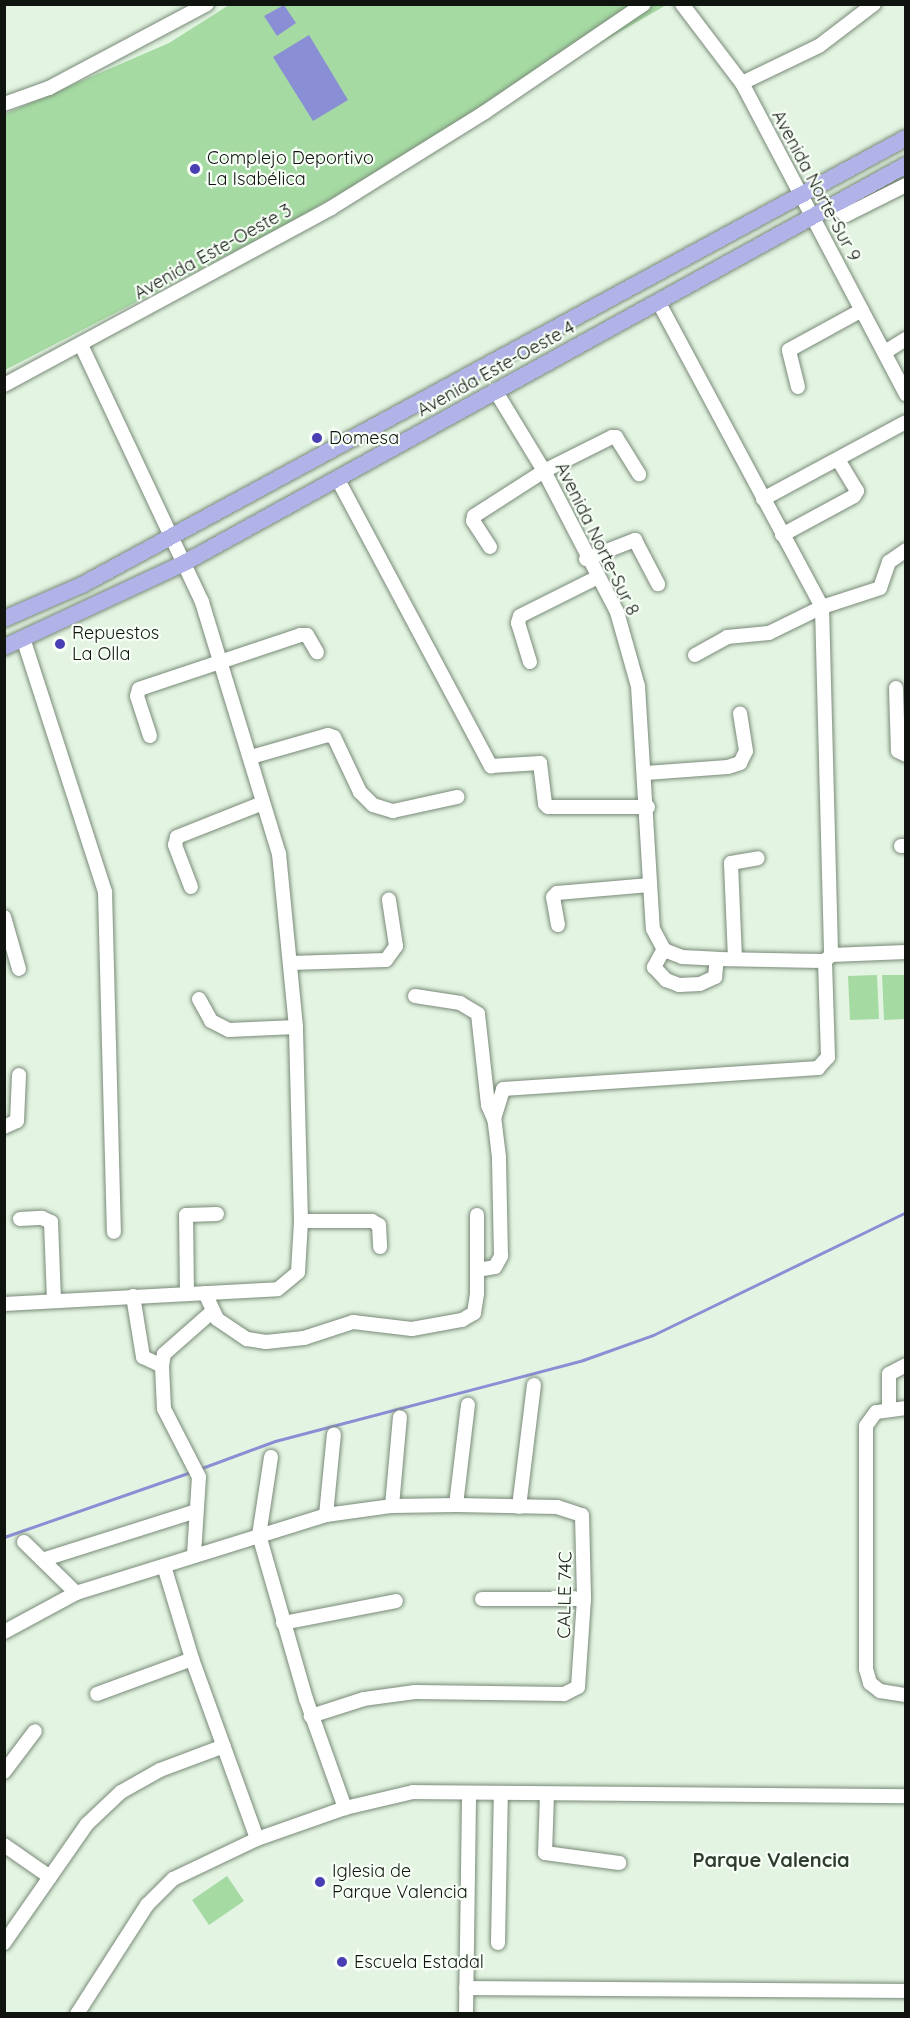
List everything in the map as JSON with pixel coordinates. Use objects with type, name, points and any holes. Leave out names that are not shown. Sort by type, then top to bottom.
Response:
[{"type":"main road","points":[[4,619],[82,585],[906,138]]},
{"type":"main road","name":"Avenida Este-Oeste 4","points":[[4,647],[186,562],[906,165]]},
{"type":"street","points":[[4,105],[49,88],[207,4]]},
{"type":"street","name":"Avenida Este-Oeste 3","points":[[4,385],[331,208],[485,112],[644,4]]},
{"type":"street","name":"Avenida Norte-Sur 9","points":[[682,4],[742,83],[799,196],[906,394]]},
{"type":"street","points":[[742,83],[819,46],[874,4]]},
{"type":"street","points":[[833,205],[846,215],[906,185]]},
{"type":"street","points":[[477,1270],[495,1267],[502,1250],[494,1119],[498,1098],[508,1086],[818,1068],[828,1057],[822,607],[659,303]]},
{"type":"street","points":[[798,387],[789,350],[862,310]]},
{"type":"street","points":[[885,352],[906,339]]},
{"type":"street","points":[[4,1304],[278,1289],[289,1283],[298,1272],[300,1221],[296,1027],[279,854],[221,660],[186,562],[81,345]]},
{"type":"street","name":"Avenida Norte-Sur 8","points":[[495,390],[544,471],[586,559],[616,612],[638,686],[646,772],[653,928],[664,949]]},
{"type":"street","points":[[763,499],[906,422]]},
{"type":"street","points":[[490,547],[473,520],[474,516],[544,471],[612,437],[616,437],[639,474]]},
{"type":"street","points":[[782,535],[854,496],[857,491],[838,459]]},
{"type":"street","points":[[337,478],[491,766],[540,763],[545,804],[548,807],[648,807]]},
{"type":"street","points":[[586,559],[635,540],[658,584]]},
{"type":"street","points":[[695,655],[727,637],[769,633],[822,607],[880,588],[889,562],[906,550]]},
{"type":"street","points":[[530,662],[518,623],[520,616],[596,578]]},
{"type":"street","points":[[150,736],[137,696],[139,689],[300,635],[307,635],[318,652]]},
{"type":"street","points":[[23,638],[105,892],[114,1232]]},
{"type":"street","points":[[896,688],[898,751],[906,755]]},
{"type":"street","points":[[646,772],[728,767],[740,763],[746,751],[740,713]]},
{"type":"street","points":[[251,757],[328,735],[334,737],[360,792],[373,805],[393,811],[457,797]]},
{"type":"street","points":[[191,887],[175,845],[177,837],[263,803]]},
{"type":"street","points":[[735,959],[730,863],[758,858]]},
{"type":"street","points":[[558,925],[553,897],[557,893],[650,885]]},
{"type":"street","points":[[290,963],[386,960],[396,946],[389,900]]},
{"type":"street","points":[[4,917],[19,969]]},
{"type":"street","points":[[717,959],[715,976],[700,984],[680,985],[666,980],[654,967],[654,960],[664,949],[682,957],[717,959],[828,958],[906,952]]},
{"type":"street","points":[[415,996],[460,1003],[478,1014],[488,1105],[494,1119]]},
{"type":"street","points":[[200,999],[211,1021],[229,1030],[296,1027]]},
{"type":"street","points":[[4,1127],[17,1121],[19,1075]]},
{"type":"street","points":[[187,1294],[186,1215],[217,1214]]},
{"type":"street","points":[[205,1293],[217,1319],[232,1330],[266,1342],[304,1338],[353,1322],[426,1328],[462,1320],[474,1313],[477,1215]]},
{"type":"street","points":[[20,1219],[42,1218],[51,1222],[54,1301]]},
{"type":"street","points":[[300,1221],[372,1221],[379,1225],[380,1247]]},
{"type":"street","points":[[133,1296],[143,1357],[162,1366]]},
{"type":"street","points":[[194,1554],[199,1477],[189,1451],[164,1409],[162,1366],[164,1354],[213,1311]]},
{"type":"street","points":[[889,1407],[890,1374],[906,1365]]},
{"type":"street","points":[[8,1623],[76,1593],[164,1566],[194,1554],[326,1515],[392,1506],[519,1507],[534,1385]]},
{"type":"street","points":[[456,1505],[468,1406]]},
{"type":"street","points":[[906,1408],[889,1407],[872,1415],[866,1426],[866,1669],[870,1683],[880,1691],[906,1695]]},
{"type":"street","points":[[392,1506],[400,1417]]},
{"type":"street","points":[[326,1515],[334,1434]]},
{"type":"street","points":[[271,1457],[259,1535],[311,1716],[345,1808]]},
{"type":"street","name":"CALLE 74C","points":[[311,1716],[364,1699],[415,1692],[564,1694],[578,1687],[584,1599],[584,1523],[582,1515],[572,1509],[519,1507]]},
{"type":"street","points":[[45,1559],[196,1511]]},
{"type":"street","points":[[24,1542],[45,1559],[76,1593]]},
{"type":"street","points":[[164,1566],[192,1659],[257,1839]]},
{"type":"street","points":[[482,1599],[584,1599]]},
{"type":"street","points":[[283,1623],[396,1600]]},
{"type":"street","points":[[97,1694],[192,1659]]},
{"type":"street","points":[[4,1772],[35,1731]]},
{"type":"street","points":[[4,1942],[87,1824],[121,1792],[160,1770],[224,1746]]},
{"type":"street","points":[[77,2013],[147,1905],[173,1879],[257,1839],[345,1808],[413,1792],[906,1796]]},
{"type":"street","points":[[466,2013],[468,1793]]},
{"type":"street","points":[[498,1943],[501,1793]]},
{"type":"street","points":[[547,1794],[545,1853],[620,1863]]},
{"type":"street","points":[[4,1845],[50,1877]]},
{"type":"street","points":[[466,1988],[906,1991]]},
{"type":"green space","name":"Complejo Deportivo La Isabélica","points":[[668,4],[289,223],[5,370],[5,114],[169,43],[229,5]]},
{"type":"green space","points":[[877,975],[879,1019],[850,1020],[848,976]]},
{"type":"green space","points":[[882,975],[905,975],[905,1019],[884,1020]]},
{"type":"green space","points":[[227,1876],[244,1901],[209,1925],[192,1900]]},
{"type":"water","points":[[284,5],[296,23],[277,36],[264,16]]},
{"type":"water","points":[[309,35],[348,100],[313,121],[273,57]]},
{"type":"waterway","points":[[199,1469],[275,1441],[583,1360],[653,1335],[906,1212]]},
{"type":"waterway","points":[[4,1537],[193,1471]]},
{"type":"place","name":"Complejo Deportivo La Isabélica","points":[[195,169]]},
{"type":"place","name":"Domesa","points":[[317,438]]},
{"type":"place","name":"Repuestos La Olla","points":[[60,644]]},
{"type":"place","name":"Iglesia de Parque Valencia","points":[[320,1882]]},
{"type":"place","name":"Escuela Estadal","points":[[342,1962]]},
{"type":"district","name":"Parque Valencia","points":[[771,1859]]}]
